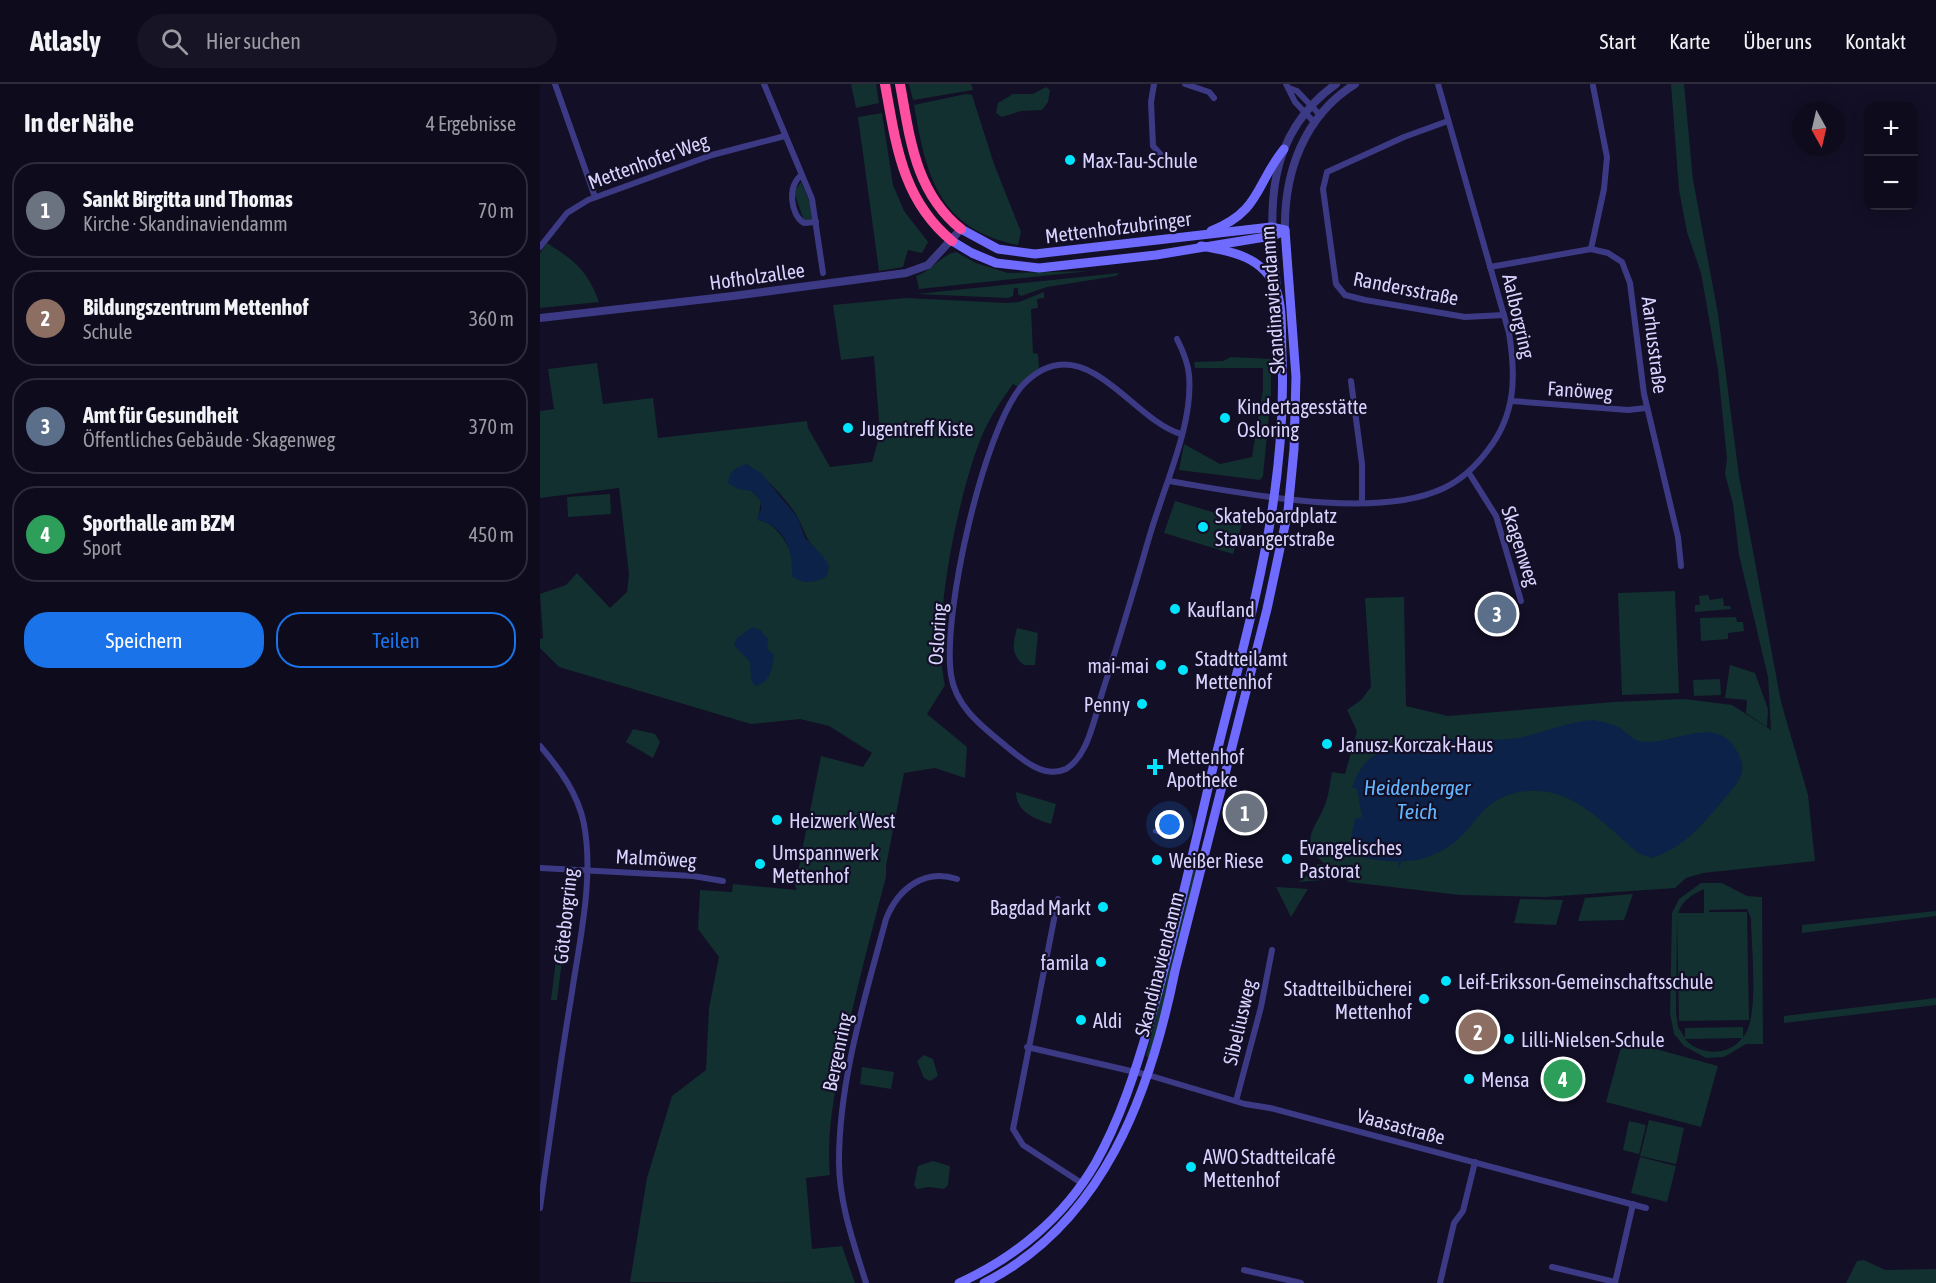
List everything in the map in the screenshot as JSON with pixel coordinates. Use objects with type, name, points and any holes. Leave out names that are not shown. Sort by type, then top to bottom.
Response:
[{"type":"highway","points":[[885,84],[905,179],[923,212],[952,241]]},
{"type":"highway","points":[[900,84],[914,157],[922,182],[935,203],[961,229]]},
{"type":"main road","points":[[1201,241],[1247,209],[1262,187],[1272,163],[1284,149]]},
{"type":"main road","name":"Mettenhofzubringer","points":[[961,229],[998,249],[1035,254],[1201,241],[1285,230]]},
{"type":"main road","name":"Skandinaviendamm","points":[[984,1283],[1029,1256],[1057,1231],[1088,1196],[1117,1150],[1148,1075],[1164,1023],[1175,971],[1268,609],[1289,498],[1296,377],[1285,230]]},
{"type":"main road","name":"Mettenhofzubringer","points":[[952,241],[987,260],[1029,268],[1146,256],[1201,241]]},
{"type":"main road","name":"Skandinaviendamm","points":[[959,1283],[992,1266],[1026,1243],[1059,1212],[1083,1184],[1101,1154],[1135,1072],[1168,960],[1265,561],[1281,450],[1283,386],[1277,291],[1264,270],[1251,259],[1201,241]]},
{"type":"street","points":[[555,84],[595,197]]},
{"type":"street","points":[[764,84],[812,199],[823,273]]},
{"type":"street","points":[[1154,84],[1151,102],[1153,146],[1163,157]]},
{"type":"street","points":[[1185,84],[1209,92],[1214,98]]},
{"type":"street","name":"Skandinaviendamm","points":[[1277,291],[1272,232],[1272,192],[1284,149],[1308,110],[1336,84]]},
{"type":"street","name":"Skandinaviendamm","points":[[1285,230],[1288,180],[1298,151],[1314,122],[1355,84]]},
{"type":"street","name":"Aalborgring","points":[[1169,481],[1276,497],[1362,502],[1423,495],[1443,488],[1469,473],[1493,444],[1512,401],[1513,360],[1504,315],[1438,84]]},
{"type":"street","points":[[1287,86],[1290,96],[1308,110],[1320,115]]},
{"type":"street","points":[[1490,267],[1591,249],[1604,189],[1607,157],[1593,86]]},
{"type":"street","points":[[1308,110],[1314,122]]},
{"type":"street","name":"Randersstraße","points":[[1448,121],[1404,137],[1327,172],[1323,189],[1336,284],[1345,295],[1365,300],[1465,317],[1504,315]]},
{"type":"street","name":"Mettenhofer Weg","points":[[540,247],[567,213],[595,197],[712,155],[785,136]]},
{"type":"street","points":[[802,176],[795,180],[791,190],[798,219],[804,223],[816,222]]},
{"type":"street","name":"Hofholzallee","points":[[540,318],[906,273],[928,265],[961,229]]},
{"type":"street","name":"Aarhusstraße","points":[[1591,249],[1608,253],[1622,262],[1627,274],[1646,408],[1677,537],[1681,566]]},
{"type":"street","name":"Osloring","points":[[1177,339],[1188,362],[1190,377],[1187,411],[1181,435],[1169,481],[1084,747],[1074,763],[1064,769],[1048,772],[1037,769],[975,720],[959,700],[950,672],[952,622],[963,553],[995,434],[1017,393],[1030,377],[1045,368],[1062,364],[1080,367],[1097,375],[1164,428],[1181,435]]},
{"type":"street","points":[[1351,381],[1362,464],[1362,502]]},
{"type":"street","name":"Fanöweg","points":[[1512,401],[1628,410],[1646,408]]},
{"type":"street","name":"Skagenweg","points":[[1469,473],[1496,516],[1521,600]]},
{"type":"street","name":"Göteborgring","points":[[540,746],[567,781],[579,805],[586,835],[587,871],[580,944],[540,1208]]},
{"type":"street","points":[[1155,831],[1162,833]]},
{"type":"street","name":"Malmöweg","points":[[540,868],[714,877],[723,881]]},
{"type":"street","name":"Bergenring","points":[[866,1283],[849,1228],[840,1172],[843,1105],[848,1070],[884,929],[894,902],[908,887],[924,878],[944,876],[957,879]]},
{"type":"street","points":[[1058,898],[1027,1047],[1013,1129],[1023,1144],[1083,1184]]},
{"type":"street","name":"Sibeliusweg","points":[[1236,1101],[1261,1007],[1272,950]]},
{"type":"street","points":[[1027,1047],[1148,1075]]},
{"type":"street","name":"Vaasastraße","points":[[1148,1075],[1236,1101],[1646,1208]]},
{"type":"street","points":[[1440,1283],[1454,1223],[1463,1211],[1475,1162]]},
{"type":"street","points":[[1552,1267],[1615,1283],[1633,1204]]},
{"type":"street","points":[[1244,1270],[1301,1283]]},
{"type":"green space","points":[[851,84],[876,84],[879,103],[856,108]]},
{"type":"green space","points":[[909,84],[971,84],[973,90],[913,100]]},
{"type":"green space","points":[[1671,84],[1684,84],[1693,180],[1718,314],[1739,476],[1781,702],[1808,795],[1815,861],[1703,873],[1686,878],[1675,888],[1544,897],[1460,895],[1349,882],[1331,868],[1325,880],[1298,882],[1313,871],[1318,864],[1326,865],[1312,849],[1311,835],[1326,801],[1332,772],[1345,774],[1357,731],[1347,710],[1361,700],[1371,687],[1365,598],[1404,597],[1406,706],[1448,716],[1614,702],[1684,699],[1732,705],[1771,730],[1768,677],[1739,555],[1733,504],[1725,474],[1727,459],[1718,370],[1701,273],[1687,232],[1679,190]]},
{"type":"green space","points":[[1046,87],[1050,90],[1048,102],[1042,110],[1021,111],[1002,117],[996,113],[998,103],[1013,94],[1033,94]]},
{"type":"green space","points":[[966,94],[972,95],[994,164],[1021,232],[1018,245],[991,237],[970,226],[953,212],[940,195],[931,176],[914,105]]},
{"type":"green space","points":[[882,113],[893,185],[904,211],[928,242],[922,253],[908,250],[903,267],[879,271],[858,117]]},
{"type":"green space","points":[[801,182],[810,203],[812,219],[804,221],[794,192]]},
{"type":"green space","points":[[547,243],[579,267],[590,282],[599,302],[540,308],[540,253]]},
{"type":"green space","points":[[956,252],[976,263],[1008,273],[1090,271],[919,289],[916,276]]},
{"type":"green space","points":[[1119,273],[1116,276],[1047,287],[1021,296],[1018,294],[1018,288],[1014,288],[1013,296],[1008,298],[917,294]]},
{"type":"green space","points":[[1044,292],[1044,298],[1037,299],[1038,308],[1031,309],[1033,353],[1038,354],[1039,368],[1018,387],[1013,384],[985,428],[979,443],[962,497],[944,598],[941,631],[945,685],[927,714],[967,747],[965,778],[935,768],[904,773],[886,866],[886,877],[837,1079],[830,1127],[830,1175],[806,1178],[812,1249],[842,1246],[855,1283],[630,1282],[647,1178],[672,1096],[706,1070],[709,1008],[719,957],[698,929],[700,890],[732,892],[733,884],[797,890],[795,886],[821,756],[863,767],[872,753],[829,726],[800,719],[751,724],[559,667],[540,648],[540,639],[543,638],[540,594],[566,585],[577,573],[610,608],[627,592],[629,574],[619,488],[540,498],[540,411],[554,409],[548,369],[597,363],[603,404],[653,398],[658,438],[807,421],[808,428],[830,467],[872,462],[880,434],[874,356],[841,360],[833,305],[906,298],[1019,302]],"holes":[[[746,464],[760,474],[790,505],[810,542],[822,555],[793,556],[775,529],[758,520],[761,501],[752,491]]]},
{"type":"green space","points":[[1231,357],[1271,359],[1271,394],[1263,476],[1260,480],[1179,470],[1184,444],[1220,464],[1252,457],[1263,389],[1263,368],[1195,368],[1194,362],[1223,361]]},
{"type":"green space","points":[[610,494],[611,514],[568,517],[567,497]]},
{"type":"green space","name":"Skateboardplatz Stavangerstraße","points":[[1175,501],[1243,521],[1233,554],[1164,533]]},
{"type":"green space","points":[[1675,591],[1679,693],[1622,695],[1618,593]]},
{"type":"green space","points":[[1708,595],[1710,600],[1723,598],[1724,606],[1730,606],[1731,609],[1695,612],[1695,605],[1700,605],[1699,596]]},
{"type":"green space","points":[[1736,617],[1737,622],[1743,622],[1744,631],[1728,633],[1728,639],[1701,641],[1700,618]]},
{"type":"green space","points":[[1017,628],[1038,633],[1035,665],[1024,665],[1016,657],[1014,644]]},
{"type":"green space","points":[[1730,665],[1755,673],[1768,709],[1767,727],[1746,713],[1747,700],[1725,698]]},
{"type":"green space","points":[[1720,679],[1721,695],[1694,696],[1693,680]]},
{"type":"green space","points":[[633,729],[655,734],[660,742],[653,758],[626,742]]},
{"type":"green space","points":[[1016,792],[1056,804],[1051,824],[1023,810],[1019,805]]},
{"type":"green space","points":[[1194,868],[1198,869],[1150,1058],[1146,1056]]},
{"type":"green space","points":[[1701,883],[1722,883],[1747,896],[1762,897],[1763,1044],[1746,1044],[1724,1057],[1706,1058],[1684,1046],[1674,1034],[1670,1013],[1672,913],[1679,899]],"holes":[[[1704,889],[1704,913],[1678,913],[1688,898]],[[1747,909],[1751,918],[1753,999],[1748,1028],[1743,1037],[1743,1027],[1685,1028],[1685,1038],[1678,1027],[1676,1012],[1677,917],[1679,1021],[1749,1020],[1747,912],[1709,912],[1709,910]],[[1742,1038],[1730,1048],[1714,1052],[1698,1049],[1685,1039]]]},
{"type":"green space","points":[[1276,887],[1308,889],[1291,917]]},
{"type":"green space","points":[[1633,894],[1624,920],[1578,921],[1585,898]]},
{"type":"green space","points":[[564,896],[570,897],[557,1000],[551,1000]]},
{"type":"green space","points":[[1520,899],[1563,900],[1556,925],[1514,923]]},
{"type":"green space","points":[[1936,911],[1936,916],[1802,933],[1802,925]]},
{"type":"green space","points":[[1583,976],[1593,982],[1605,979],[1615,980],[1616,987],[1578,991],[1576,979]]},
{"type":"green space","points":[[1936,998],[1936,1005],[1784,1023],[1784,1016]]},
{"type":"green space","points":[[1623,1040],[1718,1066],[1701,1127],[1606,1102]]},
{"type":"green space","points":[[924,1055],[933,1059],[938,1076],[930,1081],[924,1078],[917,1061]]},
{"type":"green space","points":[[862,1067],[894,1072],[891,1089],[860,1084]]},
{"type":"green space","points":[[1649,1120],[1684,1128],[1676,1164],[1640,1156]]},
{"type":"green space","points":[[1629,1121],[1646,1125],[1639,1154],[1623,1150]]},
{"type":"green space","points":[[1640,1157],[1676,1166],[1667,1202],[1631,1193]]},
{"type":"green space","points":[[933,1161],[950,1166],[948,1185],[944,1189],[929,1187],[917,1189],[914,1185],[918,1166]]},
{"type":"green space","points":[[1864,1260],[1885,1270],[1936,1269],[1936,1283],[1846,1283],[1857,1261]]},
{"type":"water","points":[[746,464],[761,473],[798,518],[805,538],[822,555],[829,566],[827,576],[809,582],[800,581],[792,576],[791,558],[786,541],[775,528],[758,520],[761,501],[752,491],[738,489],[728,483],[733,470]]},
{"type":"water","points":[[752,627],[760,630],[768,639],[767,649],[774,655],[768,678],[755,686],[751,680],[750,662],[734,645],[737,638]]},
{"type":"water","name":"Heidenberger Teich","points":[[1594,720],[1617,727],[1639,741],[1666,740],[1693,733],[1719,734],[1730,741],[1739,755],[1742,773],[1734,788],[1693,834],[1674,848],[1652,858],[1638,853],[1585,808],[1565,797],[1544,791],[1512,794],[1493,803],[1456,841],[1434,855],[1422,859],[1397,862],[1348,853],[1355,819],[1362,817],[1357,789],[1352,788],[1362,767],[1377,753],[1397,745],[1419,741],[1510,739],[1571,723]]},
{"type":"waterway","points":[[1399,866],[1400,862]]},
{"type":"place","name":"Max-Tau-Schule","points":[[1070,160]]},
{"type":"place","name":"Kindertagesstätte Osloring","points":[[1225,418]]},
{"type":"place","name":"Jugentreff Kiste","points":[[848,428]]},
{"type":"place","name":"Skateboardplatz Stavangerstraße","points":[[1203,527]]},
{"type":"place","name":"Kaufland","points":[[1175,609]]},
{"type":"place","name":"Amt für Gesundheit","points":[[1497,614]]},
{"type":"place","name":"mai-mai","points":[[1161,665]]},
{"type":"place","name":"Stadtteilamt Mettenhof","points":[[1183,670]]},
{"type":"place","name":"Penny","points":[[1142,704]]},
{"type":"place","name":"Janusz-Korczak-Haus","points":[[1327,744]]},
{"type":"place","name":"Mettenhof Apotheke","points":[[1155,767]]},
{"type":"place","name":"Sankt Birgitta und Thomas","points":[[1245,813]]},
{"type":"place","name":"Heizwerk West","points":[[777,820]]},
{"type":"place","name":"Evangelisches Pastorat","points":[[1287,859]]},
{"type":"place","name":"Weißer Riese","points":[[1157,860]]},
{"type":"place","name":"Umspannwerk Mettenhof","points":[[760,864]]},
{"type":"place","name":"Bagdad Markt","points":[[1103,907]]},
{"type":"place","name":"famila","points":[[1101,962]]},
{"type":"place","name":"Leif-Eriksson-Gemeinschaftsschule","points":[[1446,981]]},
{"type":"place","name":"Stadtteilbücherei Mettenhof","points":[[1424,999]]},
{"type":"place","name":"Aldi","points":[[1081,1020]]},
{"type":"place","name":"Bildungszentrum Mettenhof","points":[[1478,1032]]},
{"type":"place","name":"Lilli-Nielsen-Schule","points":[[1509,1039]]},
{"type":"place","name":"Mensa","points":[[1469,1079]]},
{"type":"place","name":"Sporthalle am BZM","points":[[1563,1079]]},
{"type":"place","name":"AWO Stadtteilcafé Mettenhof","points":[[1191,1167]]}]
